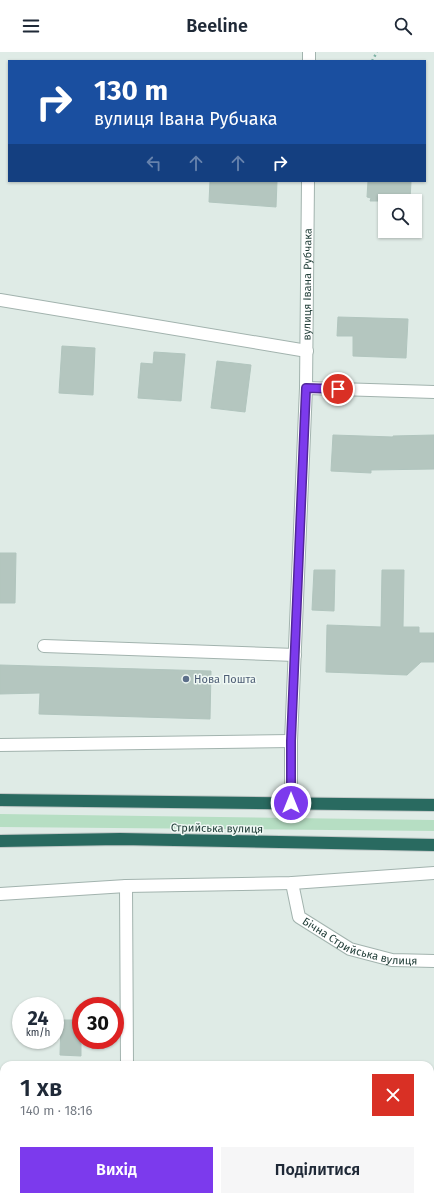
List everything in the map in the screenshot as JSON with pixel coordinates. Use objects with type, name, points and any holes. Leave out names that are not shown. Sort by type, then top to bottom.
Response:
[{"type":"highway","points":[[0,800],[434,805]]},
{"type":"highway","name":"Стрийська вулиця","points":[[0,841],[120,839],[434,845]]},
{"type":"street","name":"вулиця Івана Рубчака","points":[[291,803],[291,741],[306,388],[308,182]]},
{"type":"street","points":[[0,300],[307,351]]},
{"type":"street","points":[[306,388],[434,392]]},
{"type":"street","points":[[44,646],[295,655]]},
{"type":"street","points":[[0,745],[291,741]]},
{"type":"street","points":[[0,894],[126,886],[292,883],[434,873]]},
{"type":"street","name":"Бічна Стрийська вулиця","points":[[292,883],[299,917],[350,949],[392,960],[434,961]]},
{"type":"street","points":[[126,886],[127,1061]]},
{"type":"green space","points":[[0,814],[434,820],[434,831],[0,827]]},
{"type":"building","points":[[210,182],[277,182],[276,207],[209,202]]},
{"type":"building","points":[[368,182],[411,182],[410,194],[378,194],[378,201],[370,201],[371,198],[367,197]]},
{"type":"building","points":[[338,317],[408,319],[406,358],[353,356],[353,336],[337,336]]},
{"type":"building","points":[[62,346],[95,348],[93,395],[59,393]]},
{"type":"building","points":[[154,352],[185,354],[181,401],[138,398],[141,363],[153,364]]},
{"type":"building","points":[[217,361],[251,365],[245,412],[211,408]]},
{"type":"building","points":[[333,435],[393,437],[434,435],[434,469],[371,470],[371,473],[331,471]]},
{"type":"building","points":[[0,553],[16,553],[15,603],[0,603]]},
{"type":"building","points":[[314,570],[335,570],[334,611],[312,610]]},
{"type":"building","points":[[382,570],[404,570],[403,627],[419,627],[419,633],[434,633],[434,662],[421,662],[407,675],[326,672],[327,625],[381,627]]},
{"type":"building","points":[[0,665],[211,671],[210,719],[39,714],[40,693],[0,694]]},
{"type":"building","points":[[64,1020],[72,1020],[72,1049],[81,1049],[81,1056],[60,1055],[60,1049],[64,1049]]},
{"type":"place","name":"Нова Пошта","points":[[186,679]]},
{"type":"route","points":[[291,803],[291,741],[306,388],[338,389]]}]
